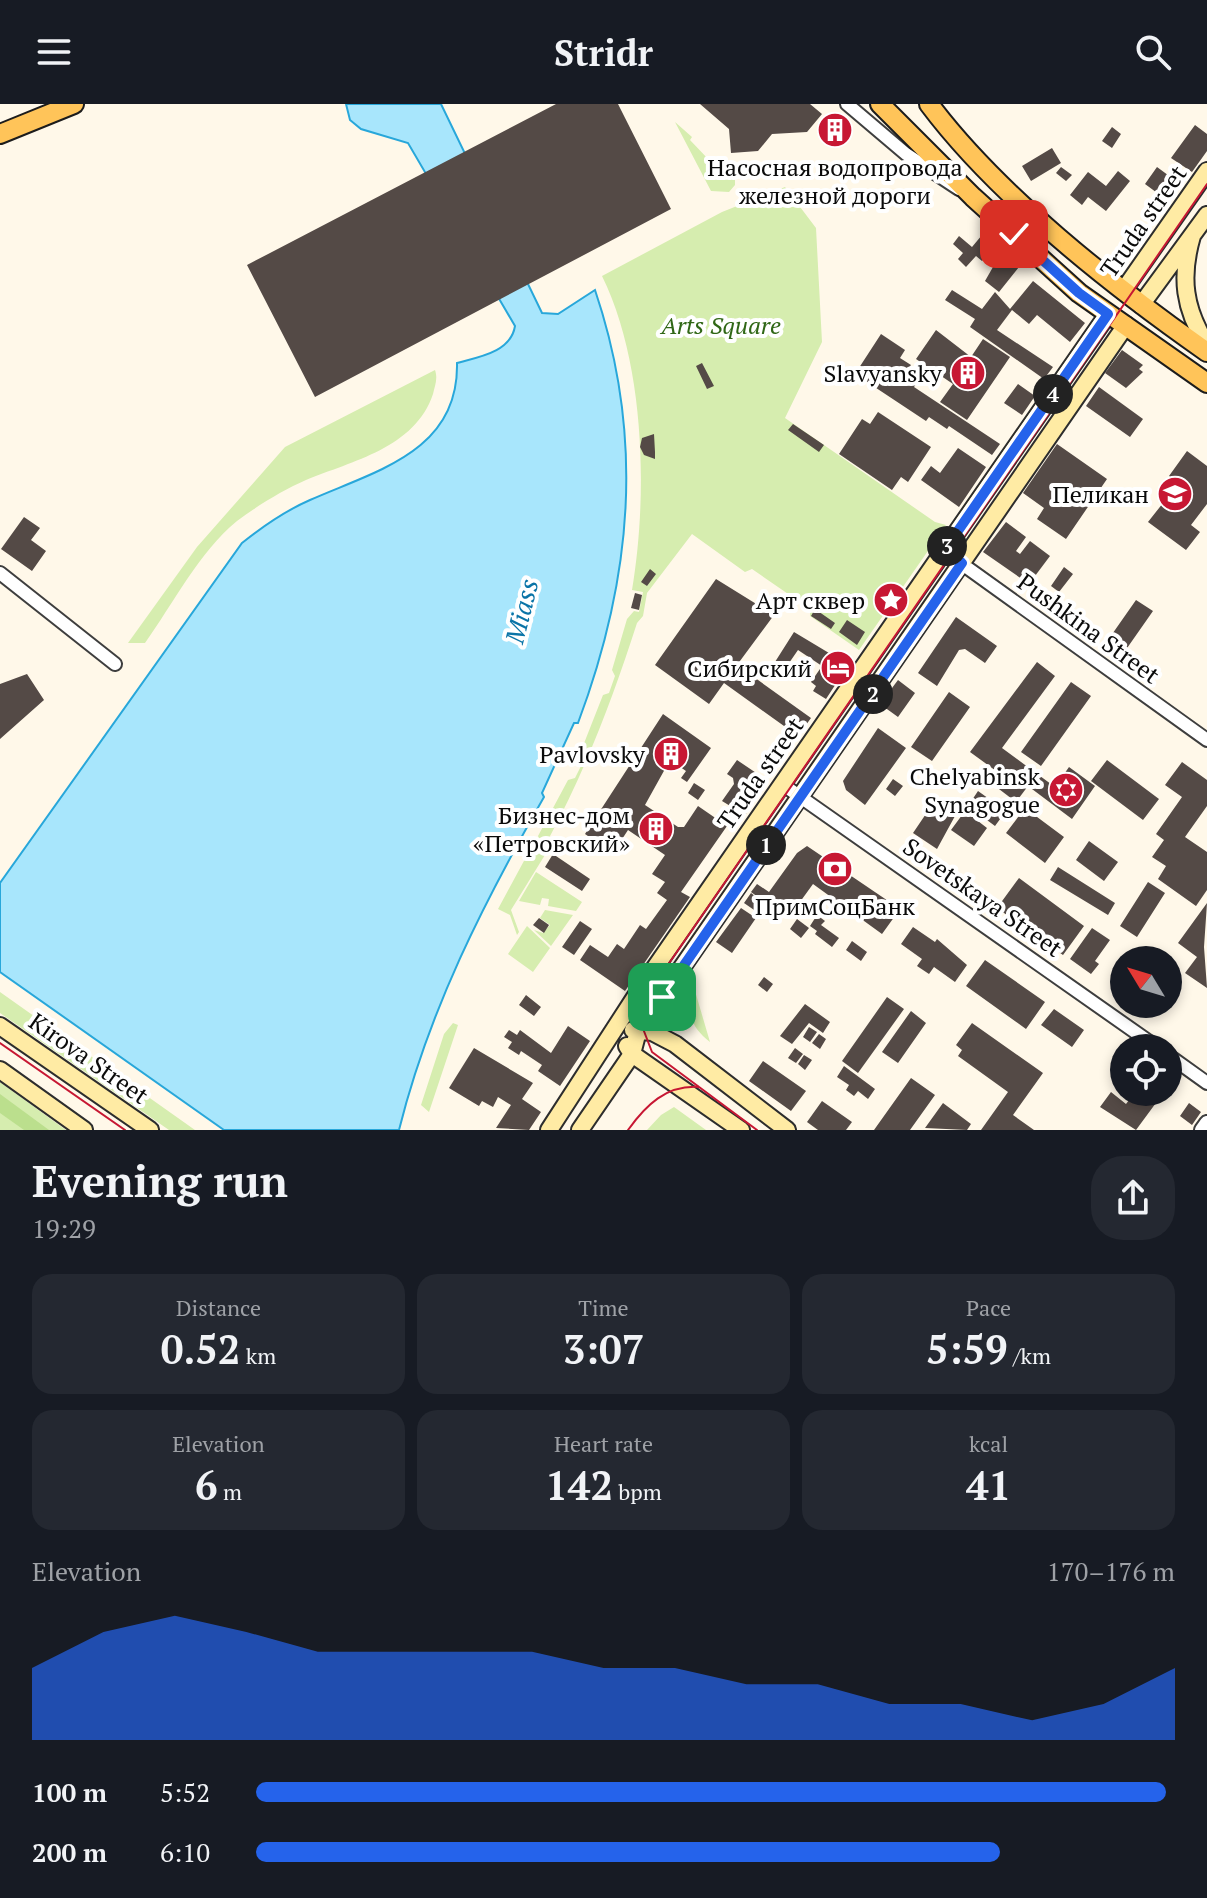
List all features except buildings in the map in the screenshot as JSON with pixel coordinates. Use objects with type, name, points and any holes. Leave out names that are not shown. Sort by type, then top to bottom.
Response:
[{"type":"main road","points":[[0,134],[74,104]]},
{"type":"main road","points":[[880,104],[973,197],[1079,293],[1207,383]]},
{"type":"main road","points":[[929,104],[999,181],[1123,291],[1207,352]]},
{"type":"main road","name":"Truda street","points":[[549,1130],[782,784],[1207,171]]},
{"type":"main road","name":"Truda street","points":[[638,1031],[1126,325],[1207,215]]},
{"type":"main road","points":[[1192,236],[1184,272],[1186,303],[1207,345]]},
{"type":"main road","name":"Kirova Street","points":[[0,1026],[150,1130]]},
{"type":"main road","points":[[616,1028],[652,1032],[675,1044],[787,1130]]},
{"type":"main road","points":[[616,1028],[632,1054],[741,1130]]},
{"type":"main road","points":[[580,1130],[632,1054],[638,1031]]},
{"type":"main road","points":[[0,1070],[84,1130]]},
{"type":"street","points":[[847,104],[906,154],[973,197]]},
{"type":"street","name":"Pushkina Street","points":[[944,551],[1207,740]]},
{"type":"street","points":[[0,573],[115,664]]},
{"type":"street","name":"Sovetskaya Street","points":[[782,784],[1138,1034]]},
{"type":"street","points":[[1182,1065],[1207,1083]]},
{"type":"street","points":[[1202,1130],[1207,1123]]},
{"type":"green space","points":[[675,122],[692,137],[690,140],[710,161],[715,157],[735,175],[735,185],[729,192],[711,191]]},
{"type":"green space","name":"Arts Square","points":[[785,187],[816,228],[822,342],[785,418],[935,522],[946,525],[859,650],[810,616],[810,609],[752,569],[745,572],[692,534],[647,593],[643,616],[637,623],[587,759],[549,838],[548,850],[511,910],[519,932],[517,935],[510,915],[498,909],[525,859],[532,858],[541,843],[538,836],[568,780],[575,778],[583,762],[579,756],[603,695],[609,693],[615,676],[612,670],[627,619],[634,611],[639,612],[643,592],[632,590],[641,472],[635,389],[627,348],[602,276],[722,212]]},
{"type":"green space","points":[[435,370],[433,394],[412,428],[362,459],[297,484],[237,521],[199,563],[145,643],[128,643],[197,547],[285,447]]},
{"type":"green space","points":[[536,872],[582,902],[576,911],[548,906],[549,899],[542,898],[540,905],[519,901]]},
{"type":"green space","points":[[545,910],[573,915],[551,946],[534,930],[543,933],[550,925],[540,918]]},
{"type":"green space","points":[[527,926],[550,948],[533,972],[508,954]]},
{"type":"green space","points":[[695,991],[710,1042],[692,1020],[691,1006]]},
{"type":"green space","points":[[0,992],[195,1130],[169,1130],[0,1013]]},
{"type":"green space","points":[[453,1023],[458,1025],[429,1112],[421,1105],[444,1034]]},
{"type":"green space","points":[[0,1082],[66,1130],[0,1130]]},
{"type":"green space","points":[[0,1094],[49,1130],[24,1130],[0,1113]]},
{"type":"green space","points":[[674,1107],[706,1130],[647,1130]]},
{"type":"water","name":"Miass","points":[[346,104],[441,104],[542,313],[558,314],[595,290],[611,345],[621,400],[626,454],[626,508],[620,562],[596,669],[578,723],[574,723],[542,793],[544,797],[460,959],[426,1042],[399,1130],[224,1130],[0,972],[0,883],[242,543],[292,509],[409,454],[429,438],[444,418],[454,393],[457,363],[501,348],[512,335],[515,326],[408,143],[361,129],[350,120]]},
{"type":"tram line","points":[[757,1130],[652,1052],[642,1026],[645,998],[1207,184]]},
{"type":"tram line","points":[[0,1043],[125,1130]]},
{"type":"tram line","points":[[628,1130],[658,1098],[677,1089],[699,1087]]},
{"type":"place","name":"Насосная водопровода железной дороги","points":[[835,130]]},
{"type":"place","name":"Slavyansky","points":[[968,373]]},
{"type":"place","name":"Пеликан","points":[[1175,494]]},
{"type":"place","name":"Арт сквер","points":[[891,600]]},
{"type":"place","name":"Сибирский","points":[[838,668]]},
{"type":"place","name":"Pavlovsky","points":[[671,754]]},
{"type":"place","name":"Chelyabinsk Synagogue","points":[[1066,790]]},
{"type":"place","name":"Бизнес-дом «Петровский»","points":[[656,829]]},
{"type":"place","name":"ПримСоцБанк","points":[[835,869]]},
{"type":"route","points":[[662,997],[962,563],[944,551],[1108,314],[1079,293],[1014,234]]}]
